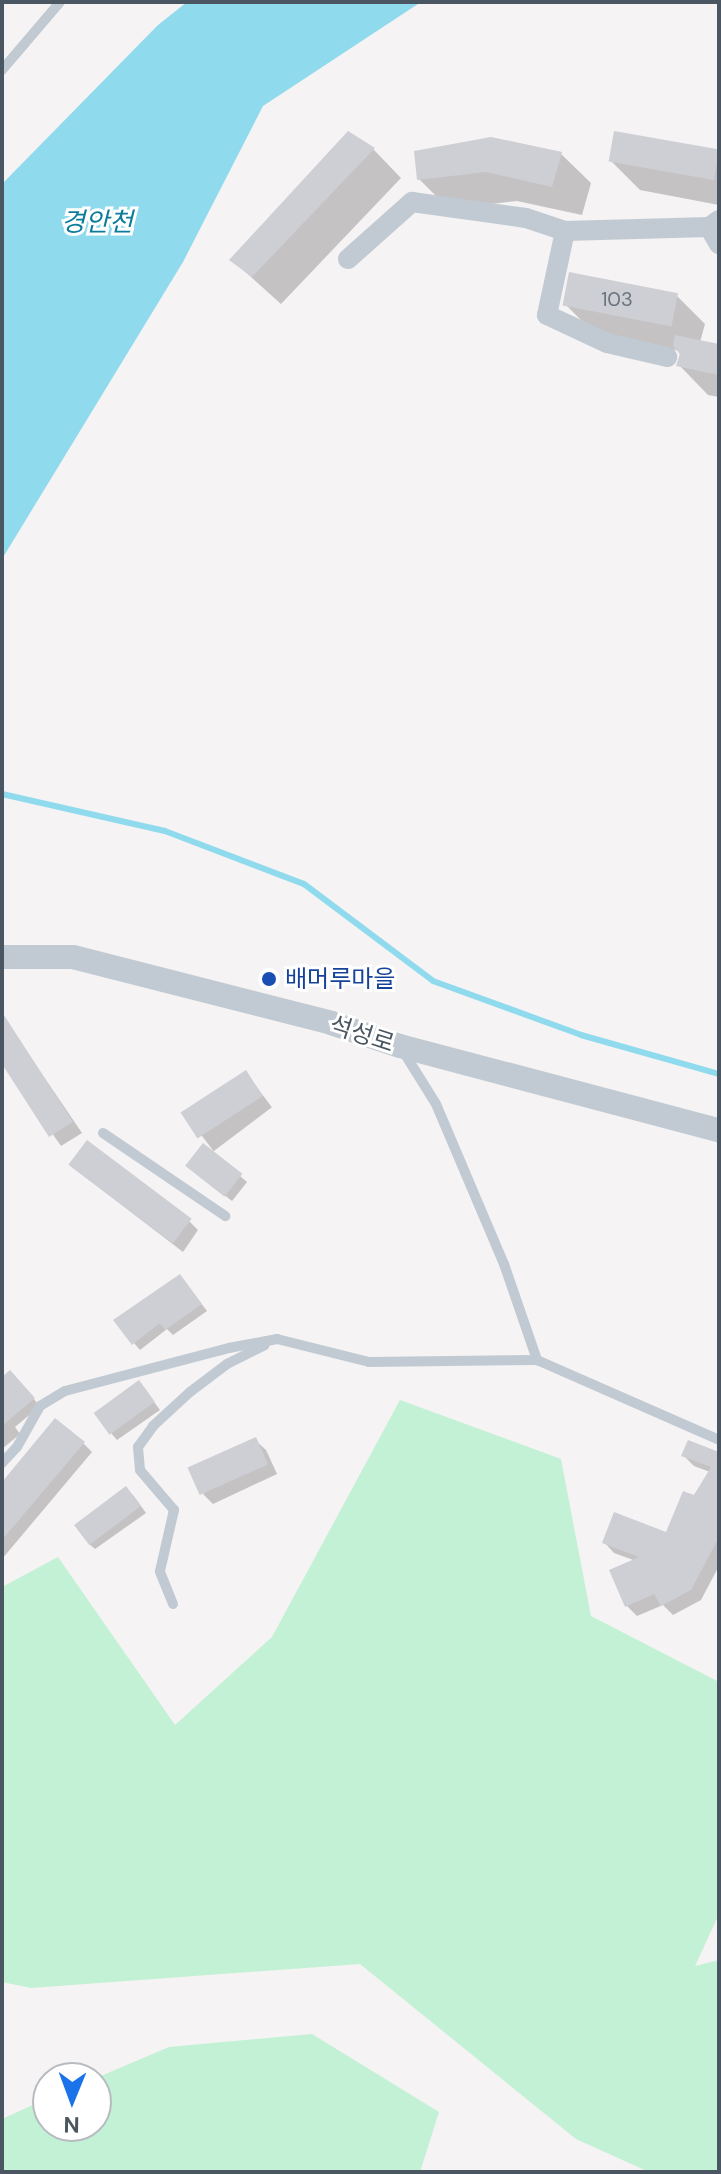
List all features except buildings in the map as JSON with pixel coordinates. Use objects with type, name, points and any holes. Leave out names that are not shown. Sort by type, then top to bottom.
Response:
[{"type":"street","points":[[348,259],[412,202],[526,218],[565,231],[716,231]]},
{"type":"street","points":[[565,231],[547,315],[607,343],[667,357]]},
{"type":"street","name":"석성로","points":[[2,957],[73,957],[331,1023],[400,1046],[719,1130]]},
{"type":"lane","points":[[2,70],[60,2]]},
{"type":"lane","points":[[400,1046],[436,1104],[504,1264],[537,1360]]},
{"type":"lane","points":[[103,1133],[225,1216]]},
{"type":"lane","points":[[173,1604],[160,1571],[174,1510],[140,1470],[138,1447],[153,1426],[190,1392],[227,1364],[277,1339]]},
{"type":"lane","points":[[2,1463],[17,1447],[40,1406],[65,1391],[229,1348],[277,1339],[369,1362],[537,1360],[719,1440]]},
{"type":"green space","points":[[400,1400],[561,1459],[591,1616],[719,1682],[719,1914],[695,1966],[719,1960],[719,2172],[649,2172],[576,2139],[360,1964],[31,1988],[2,1982],[2,1587],[58,1557],[175,1725],[272,1637]]},
{"type":"green space","points":[[312,2034],[439,2112],[420,2172],[2,2172],[2,2119],[32,2105],[32,2142],[112,2142],[112,2071],[169,2047]]},
{"type":"water","name":"경안천","points":[[187,2],[421,2],[263,106],[183,262],[2,559],[2,184],[158,25]]},
{"type":"waterway","points":[[2,794],[165,831],[304,884],[433,981],[581,1035],[719,1074]]},
{"type":"place","name":"배머루마을","points":[[269,979]]}]
